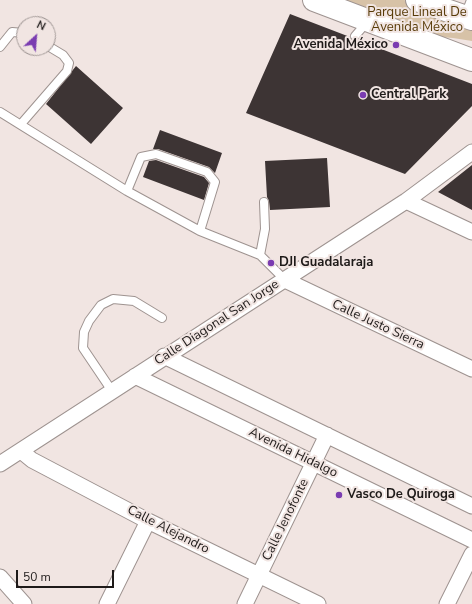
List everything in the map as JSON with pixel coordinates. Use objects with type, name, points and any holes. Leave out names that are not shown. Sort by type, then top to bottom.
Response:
[{"type":"main road","points":[[314,0],[362,28],[415,38],[462,41],[472,45]]},
{"type":"main road","points":[[417,0],[462,10]]},
{"type":"main road","points":[[415,38],[472,60]]},
{"type":"street","name":"Calle Diagonal San Jorge","points":[[0,464],[164,356],[406,201],[472,152]]},
{"type":"street","points":[[406,201],[472,232]]},
{"type":"street","name":"Calle Justo Sierra","points":[[284,280],[472,369]]},
{"type":"street","points":[[164,356],[472,506]]},
{"type":"street","name":"Avenida Hidalgo","points":[[135,376],[472,540]]},
{"type":"street","name":"Calle Jenofonte","points":[[245,604],[327,435]]},
{"type":"street","name":"Calle Alejandro","points":[[21,451],[32,460],[148,521],[318,604]]},
{"type":"street","points":[[107,604],[148,521]]},
{"type":"street","points":[[447,604],[472,554]]},
{"type":"street","points":[[0,577],[24,604]]},
{"type":"lane","points":[[0,47],[12,32],[16,32]]},
{"type":"lane","points":[[21,124],[67,71],[69,63],[63,55],[56,51]]},
{"type":"lane","points":[[0,112],[127,191],[200,230],[260,255],[284,280]]},
{"type":"lane","points":[[127,191],[141,158],[156,154],[207,172],[215,182],[200,230]]},
{"type":"lane","points":[[260,255],[265,229],[264,202]]},
{"type":"lane","points":[[112,391],[83,348],[84,332],[89,320],[101,305],[114,299],[134,301],[162,318]]},
{"type":"green space","name":"Parque Lineal De Avenida México","points":[[323,0],[404,0],[472,23],[472,41],[414,35]]},
{"type":"building","name":"Central Park","points":[[290,14],[350,37],[354,41],[358,40],[472,84],[472,106],[405,174],[246,113]]},
{"type":"building","points":[[76,66],[123,108],[91,144],[46,104]]},
{"type":"building","points":[[160,130],[222,153],[215,173],[209,167],[158,149],[153,149]]},
{"type":"building","points":[[327,158],[330,207],[270,210],[267,197],[265,161]]},
{"type":"building","points":[[156,160],[204,177],[209,183],[204,200],[143,177],[149,161]]},
{"type":"building","points":[[472,165],[472,210],[438,192]]},
{"type":"place","name":"Avenida México","points":[[396,45]]},
{"type":"place","name":"Central Park","points":[[363,95]]},
{"type":"place","name":"DJI Guadalaraja","points":[[271,263]]},
{"type":"place","name":"Vasco De Quiroga","points":[[339,495]]}]
